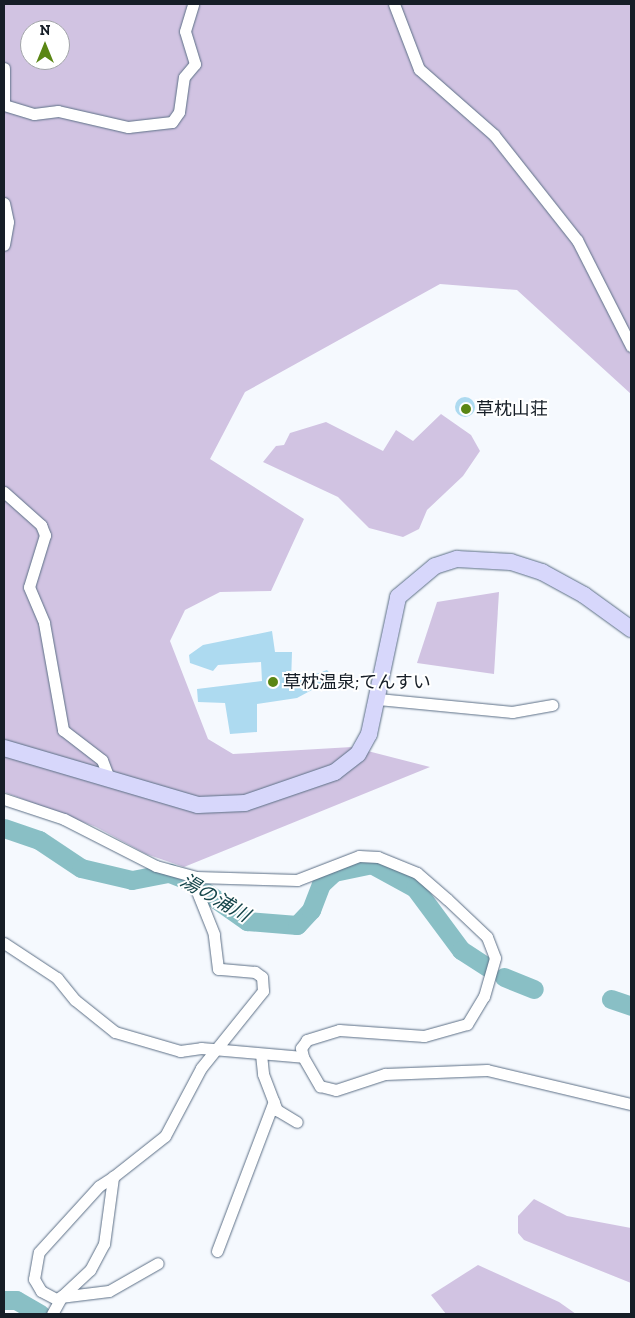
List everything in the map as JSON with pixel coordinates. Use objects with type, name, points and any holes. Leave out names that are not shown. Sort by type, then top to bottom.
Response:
[{"type":"street","points":[[4,68],[4,105],[34,114],[58,111],[128,126],[172,122],[179,112],[184,77],[195,64],[185,31],[193,4]]},
{"type":"street","points":[[394,4],[419,69],[494,135],[577,240],[631,346]]},
{"type":"street","points":[[4,203],[8,222],[4,245]]},
{"type":"street","points":[[4,492],[41,525],[45,535],[29,587],[44,623],[63,730],[102,760],[108,776]]},
{"type":"street","points":[[4,748],[108,776],[198,805],[267,796],[348,764],[370,734],[378,699],[386,640],[398,597],[435,566],[457,559],[511,562],[542,572],[631,629]]},
{"type":"street","points":[[378,699],[512,712],[552,704]]},
{"type":"street","points":[[4,799],[64,819],[156,866],[196,883],[297,880],[358,856],[378,857],[416,872],[487,937],[495,958],[494,974],[467,1024],[424,1036],[339,1030],[307,1040],[301,1048],[303,1057],[320,1086],[336,1090],[386,1074],[487,1070],[631,1104]]},
{"type":"street","points":[[158,1263],[108,1291],[59,1299],[41,1291],[34,1279],[39,1252],[99,1186],[166,1136],[201,1068],[219,1050],[263,991],[262,976],[218,969],[214,934],[196,883]]},
{"type":"street","points":[[4,943],[57,978],[75,1000],[115,1032],[180,1051],[219,1050],[303,1057]]},
{"type":"street","points":[[261,1054],[277,1110],[297,1122]]},
{"type":"street","points":[[217,1251],[274,1101]]},
{"type":"street","points":[[52,1314],[59,1299],[90,1270],[104,1244],[113,1177]]},
{"type":"shaded area","points":[[4,4],[631,4],[631,394],[517,290],[440,284],[245,392],[210,459],[304,519],[271,591],[220,592],[185,610],[170,641],[208,739],[233,754],[352,747],[430,767],[184,867],[146,854],[96,827],[4,792]]},
{"type":"shaded area","points":[[441,414],[471,435],[480,451],[463,476],[427,510],[419,529],[403,537],[369,528],[338,497],[263,462],[276,446],[284,445],[290,433],[326,422],[383,451],[396,430],[413,441]]},
{"type":"shaded area","points":[[499,592],[494,674],[417,663],[437,602]]},
{"type":"shaded area","points":[[534,1199],[567,1216],[631,1228],[631,1283],[524,1240],[518,1233],[518,1216]]},
{"type":"shaded area","points":[[478,1265],[559,1302],[576,1314],[446,1314],[431,1295]]},
{"type":"building","name":"草枕山荘","points":[[465,397],[472,400],[475,407],[472,414],[465,417],[458,414],[455,407],[458,400]]},
{"type":"building","name":"草枕温泉;てんすい","points":[[272,631],[275,652],[292,652],[291,683],[327,670],[334,678],[297,698],[257,704],[257,732],[230,734],[225,703],[198,702],[197,689],[262,681],[261,662],[218,665],[213,671],[190,663],[189,655],[203,645]]},
{"type":"waterway","name":"湯の浦川","points":[[4,828],[39,840],[81,868],[132,880],[169,873],[190,881],[247,921],[297,925],[311,910],[321,884],[334,872],[371,864],[415,888],[461,950],[487,967]]},
{"type":"waterway","name":"湯の浦川","points":[[504,977],[534,989]]},
{"type":"waterway","name":"湯の浦川","points":[[611,999],[631,1006]]},
{"type":"waterway","points":[[4,1300],[16,1300],[40,1314]]},
{"type":"place","name":"草枕山荘","points":[[466,409]]},
{"type":"place","name":"草枕温泉;てんすい","points":[[273,682]]}]
